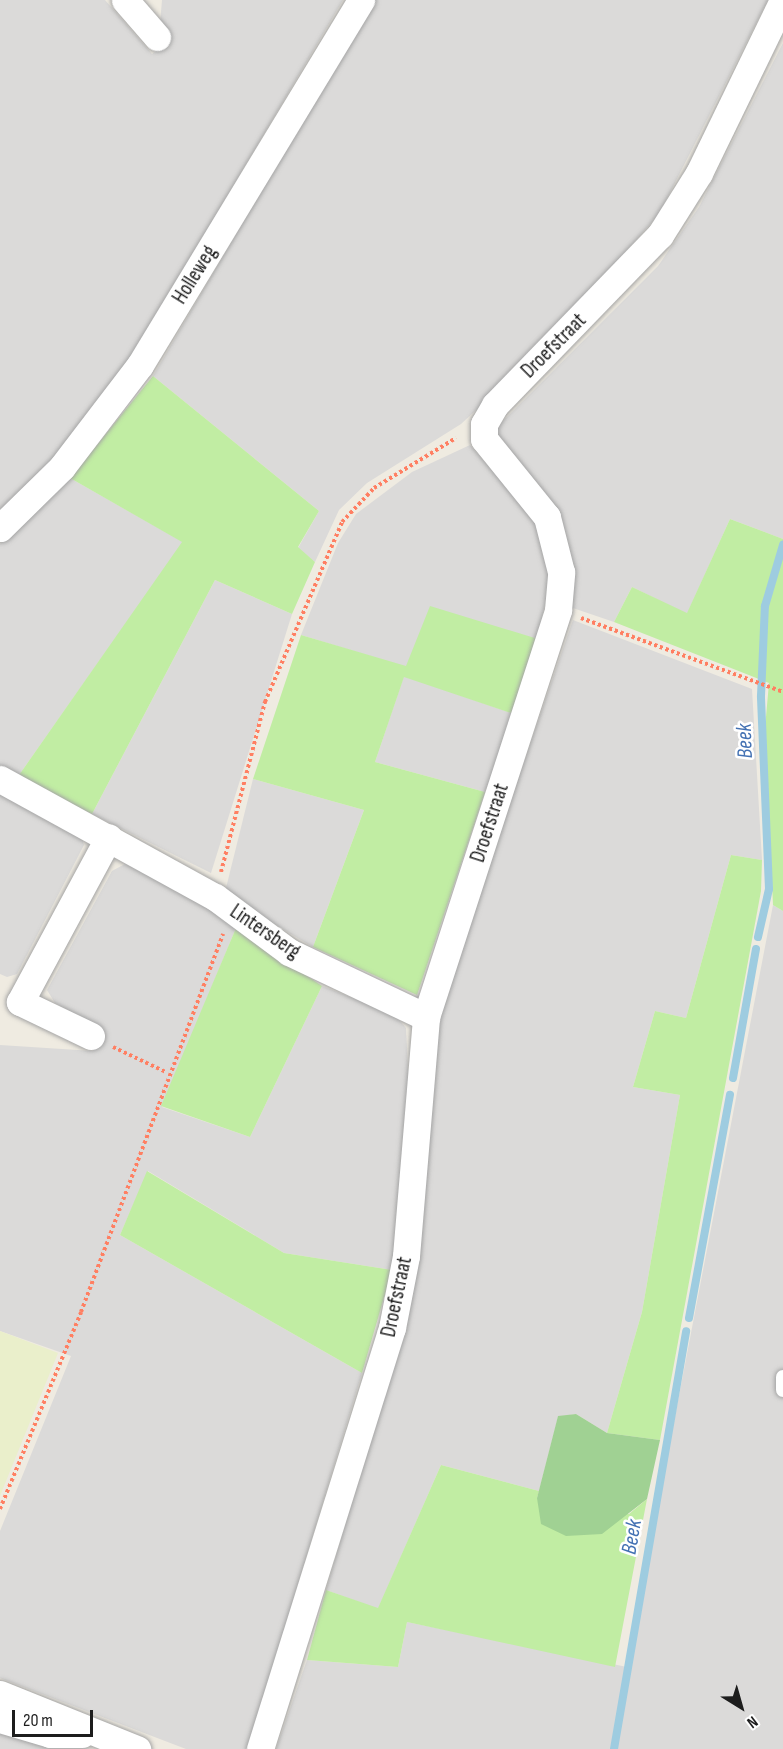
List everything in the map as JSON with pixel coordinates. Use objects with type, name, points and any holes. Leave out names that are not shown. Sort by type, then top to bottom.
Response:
[{"type":"street","name":"Holleweg","points":[[0,528],[62,467],[140,365],[361,0]]},
{"type":"street","name":"Droefstraat","points":[[260,1749],[392,1328],[406,1256],[426,1017],[558,610],[561,572],[547,516],[484,439],[484,424],[495,405],[660,235],[699,173],[783,0]]},
{"type":"street","points":[[134,3],[157,37]]},
{"type":"street","name":"Lintersberg","points":[[0,778],[109,837],[221,903],[288,952],[426,1017]]},
{"type":"street","points":[[91,1036],[20,1002],[109,837]]},
{"type":"street","points":[[0,1694],[137,1749]]},
{"type":"street","points":[[0,1719],[50,1734],[98,1734]]},
{"type":"lane","points":[[783,1377],[783,1390]]},
{"type":"path","points":[[0,1509],[81,1312],[166,1072],[221,903],[265,702],[342,522],[374,488],[484,424]]},
{"type":"path","points":[[558,610],[748,682],[783,692]]},
{"type":"path","points":[[91,1036],[166,1072]]},
{"type":"shaded area","points":[[0,0],[105,0],[152,54],[172,39],[160,24],[162,0],[343,0],[105,403],[0,521]]},
{"type":"shaded area","points":[[373,0],[768,0],[659,214],[531,359],[461,424],[367,483],[339,510],[315,562],[298,548],[319,511],[153,376]]},
{"type":"shaded area","points":[[783,43],[783,539],[730,519],[687,614],[632,587],[614,622],[567,606],[571,586],[494,430],[658,266],[699,207]]},
{"type":"shaded area","points":[[470,445],[543,528],[549,584],[538,639],[406,667],[301,635],[338,543],[356,514],[412,472]]},
{"type":"shaded area","points":[[70,478],[183,542],[17,778],[0,768],[0,544]]},
{"type":"shaded area","points":[[215,580],[292,614],[211,873],[92,814]]},
{"type":"shaded area","points":[[573,620],[752,689],[762,860],[731,855],[686,1018],[655,1011],[633,1087],[680,1095],[642,1312],[607,1433],[576,1414],[558,1417],[539,1491],[441,1465],[378,1609],[326,1590],[365,1458],[435,1020]]},
{"type":"shaded area","points":[[404,676],[514,714],[485,792],[375,762]]},
{"type":"shaded area","points":[[253,779],[364,810],[313,947],[234,900],[226,888]]},
{"type":"shaded area","points":[[0,786],[82,838],[84,845],[17,974],[7,977],[0,974]]},
{"type":"shaded area","points":[[136,858],[236,928],[162,1107],[250,1137],[322,986],[394,1014],[406,1028],[409,1090],[392,1270],[284,1253],[148,1171],[120,1235],[362,1373],[248,1749],[186,1749],[0,1678],[0,1531],[71,1356],[0,1331],[0,1045],[93,1051],[102,1029],[55,1003],[47,990],[112,871]]},
{"type":"shaded area","points":[[773,905],[783,911],[783,1749],[276,1749],[307,1660],[398,1667],[407,1622],[627,1667]]},
{"type":"shaded area","points":[[0,1726],[72,1744],[89,1749],[0,1749]]},
{"type":"green space","points":[[153,376],[319,511],[298,547],[315,562],[292,614],[215,580],[92,814],[17,778],[182,542],[70,478]]},
{"type":"green space","points":[[730,519],[783,539],[783,911],[773,905],[765,728],[769,683],[614,622],[632,587],[687,613]]},
{"type":"green space","points":[[430,606],[538,639],[514,714],[404,677],[375,762],[485,792],[417,995],[313,947],[364,810],[253,779],[301,635],[406,666]]},
{"type":"green space","points":[[731,855],[762,860],[761,891],[660,1440],[607,1433],[642,1312],[680,1095],[633,1087],[655,1011],[686,1018]]},
{"type":"green space","points":[[236,928],[322,986],[250,1137],[161,1106]]},
{"type":"green space","points":[[147,1171],[284,1253],[392,1270],[362,1373],[120,1235]]},
{"type":"green space","points":[[0,1331],[58,1353],[0,1496]]},
{"type":"green space","points":[[576,1414],[607,1433],[660,1440],[647,1499],[602,1534],[566,1536],[541,1524],[537,1498],[558,1416]]},
{"type":"green space","points":[[441,1465],[539,1491],[537,1498],[629,1514],[647,1499],[615,1667],[407,1622],[398,1667],[307,1660],[326,1590],[378,1608]]},
{"type":"waterway","name":"Beek","points":[[758,937],[769,889],[761,696],[765,606],[783,545]]},
{"type":"waterway","name":"Beek","points":[[733,1078],[756,949]]},
{"type":"waterway","name":"Beek","points":[[689,1318],[730,1095]]},
{"type":"waterway","name":"Beek","points":[[614,1749],[686,1331]]}]
